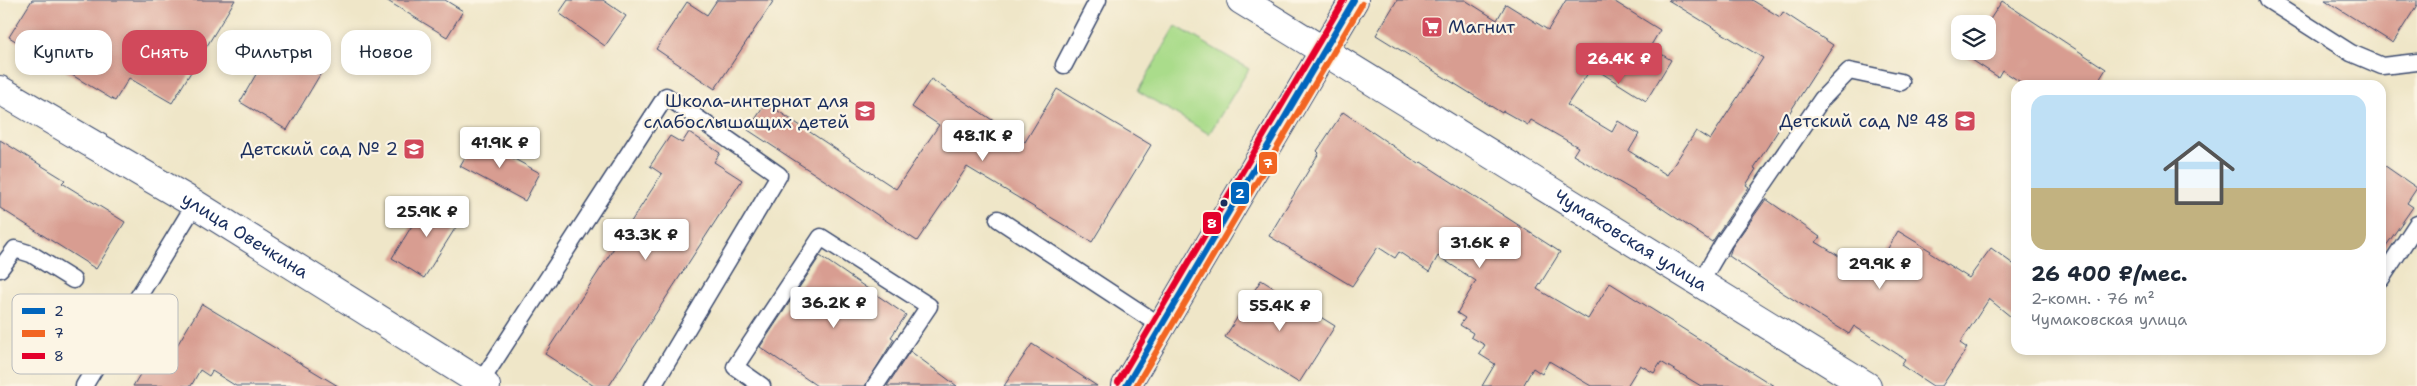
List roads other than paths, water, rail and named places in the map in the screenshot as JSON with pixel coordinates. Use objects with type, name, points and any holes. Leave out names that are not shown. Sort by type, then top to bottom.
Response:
[{"type":"street","name":"Чумаковская улица","points":[[1241,0],[1867,386]]},
{"type":"street","points":[[1126,386],[1354,0]]},
{"type":"street","name":"улица Овечкина","points":[[0,90],[195,204],[471,382]]},
{"type":"lane","points":[[1064,65],[1098,0]]},
{"type":"lane","points":[[2268,0],[2352,53],[2382,66],[2417,62]]},
{"type":"lane","points":[[1700,283],[1724,242],[1822,99],[1849,70],[1901,82]]},
{"type":"lane","points":[[471,382],[666,96],[779,175],[653,386]]},
{"type":"lane","points":[[140,294],[195,204]]},
{"type":"lane","points":[[998,219],[1161,326]]},
{"type":"lane","points":[[2386,271],[2417,224]]},
{"type":"lane","points":[[762,386],[735,367],[821,237],[929,306],[875,386]]},
{"type":"lane","points":[[0,269],[15,249],[31,254],[73,280]]},
{"type":"lane","points":[[84,386],[91,374]]},
{"type":"place","name":"Магнит","points":[[1432,27]]},
{"type":"place","name":"Школа-интернат для слабослышащих детей","points":[[865,111]]},
{"type":"place","name":"Детский сад № 48","points":[[1965,121]]},
{"type":"place","name":"Детский сад № 2","points":[[414,149]]}]
